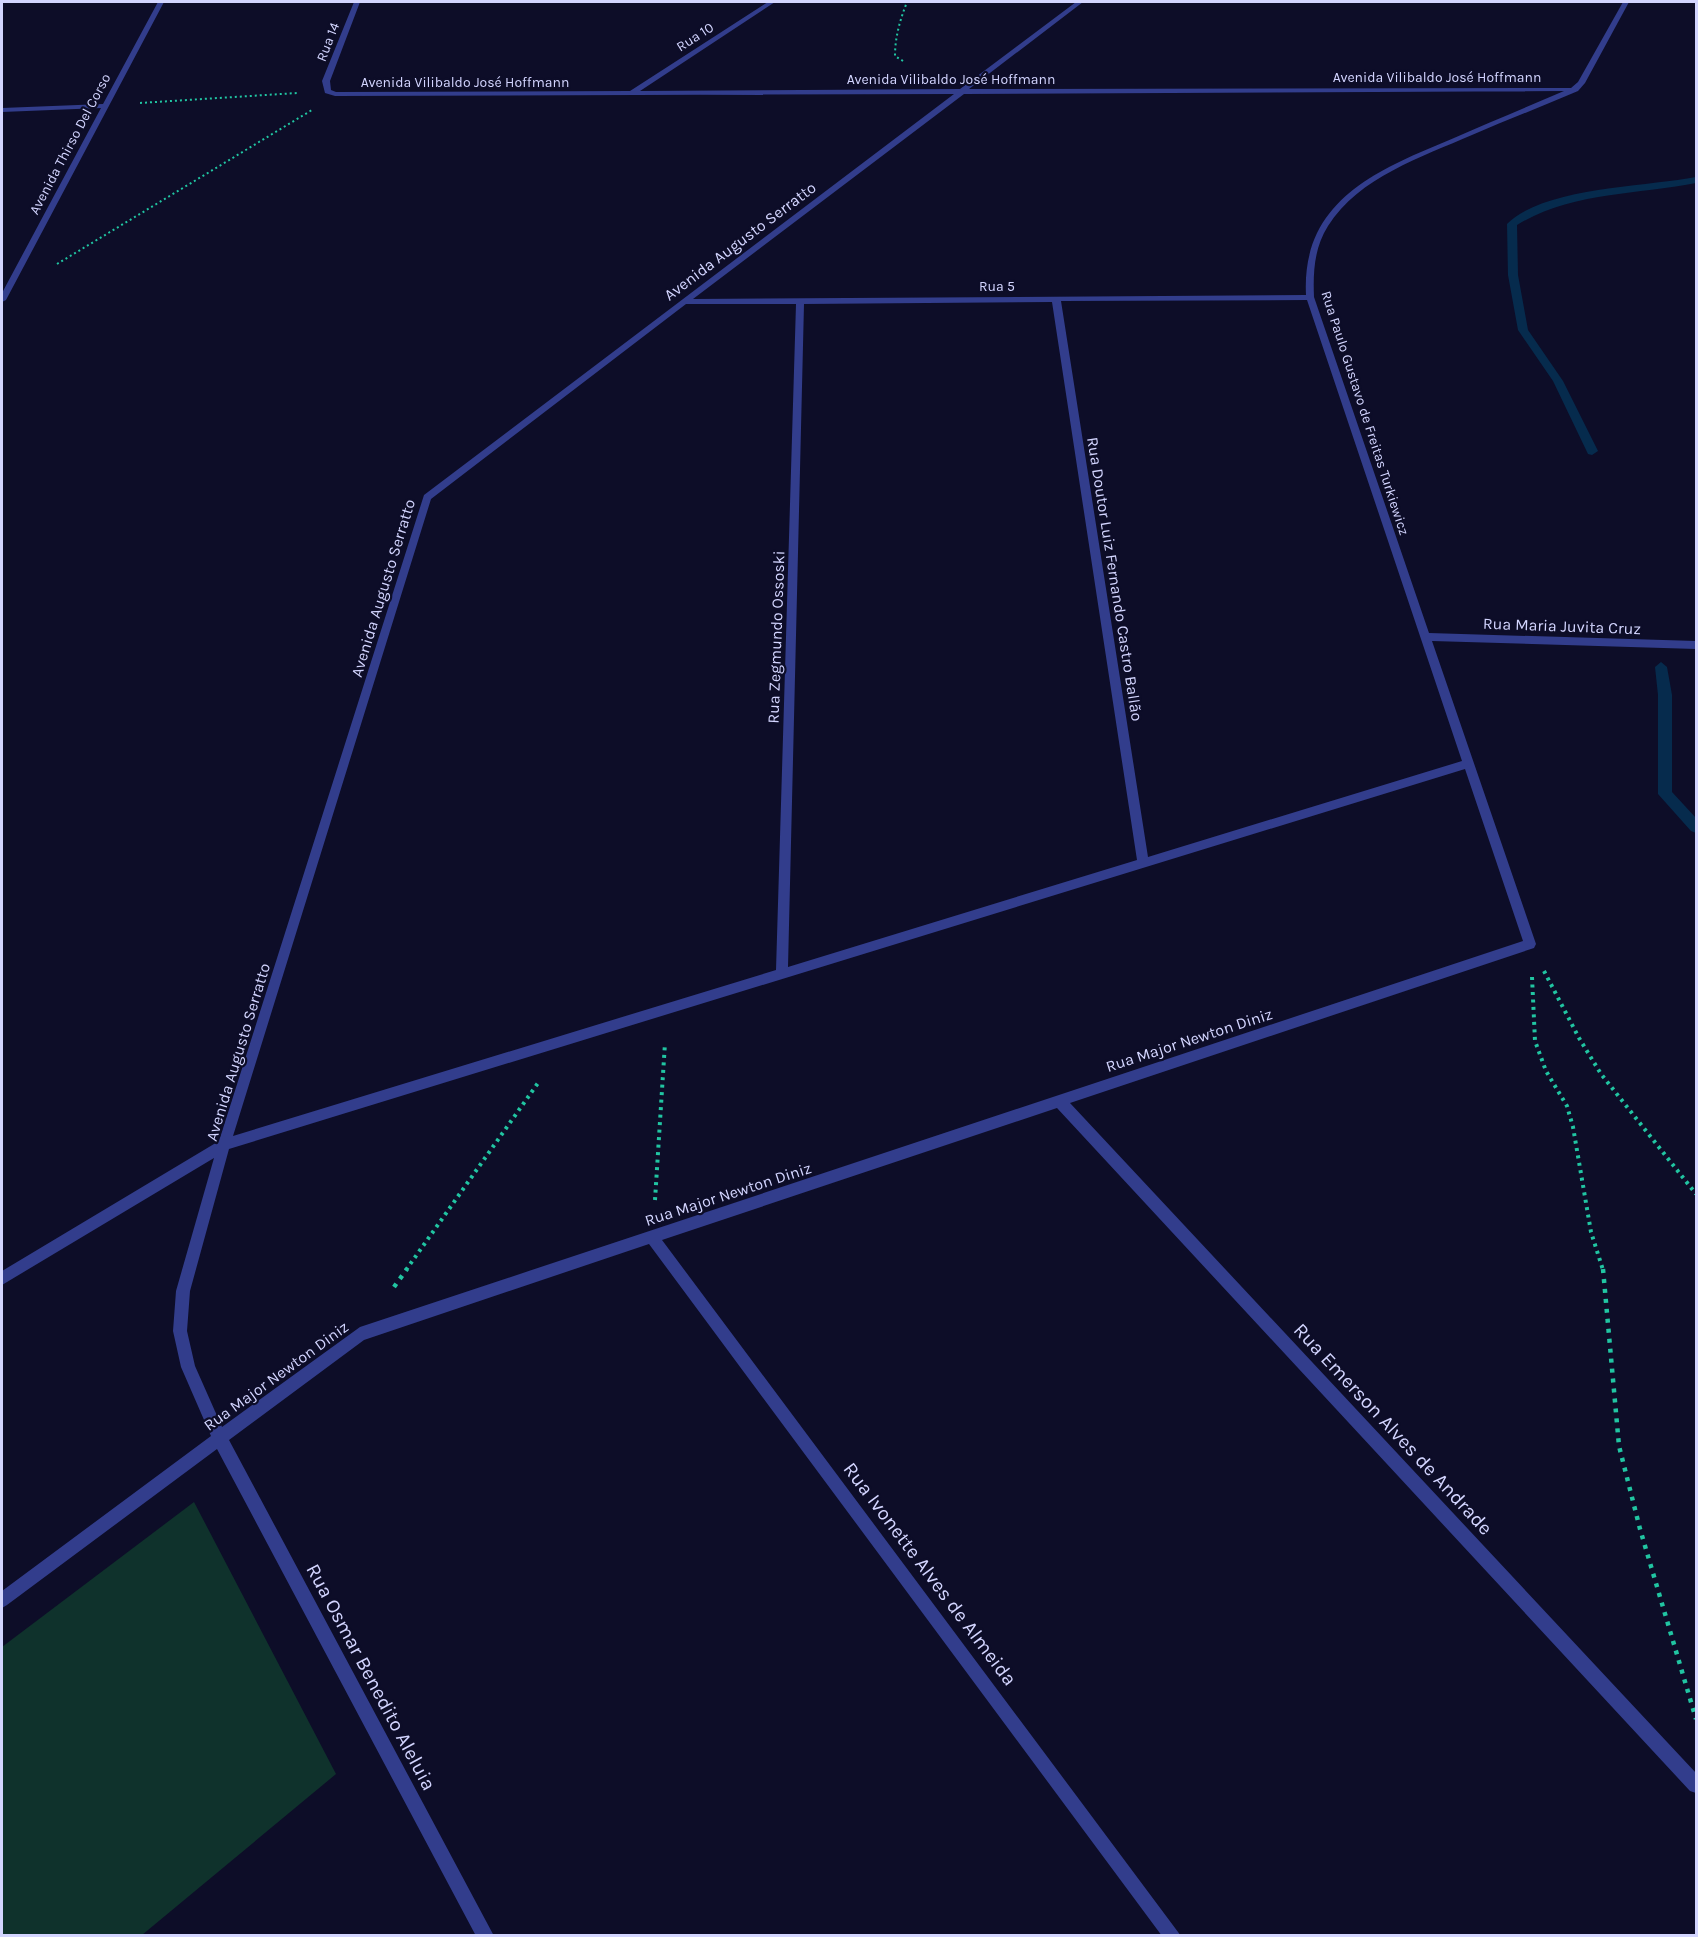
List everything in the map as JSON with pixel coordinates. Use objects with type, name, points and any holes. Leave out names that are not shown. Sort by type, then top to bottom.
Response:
[{"type":"street","name":"Avenida Thirso Del Corso","points":[[2,300],[161,2]]},
{"type":"street","name":"Rua 14","points":[[328,91],[326,81],[357,2]]},
{"type":"street","name":"Rua 10","points":[[630,93],[772,2]]},
{"type":"street","name":"Avenida Augusto Serratto","points":[[219,1437],[188,1367],[180,1331],[183,1291],[224,1145],[427,497],[1080,2]]},
{"type":"street","points":[[1575,89],[1581,83],[1626,2]]},
{"type":"street","name":"Avenida Vilibaldo José Hoffmann","points":[[328,91],[344,94],[1575,89]]},
{"type":"street","name":"Rua Paulo Gustavo de Freitas Turkiewicz","points":[[1530,944],[1310,297],[1311,259],[1318,237],[1329,218],[1363,187],[1415,158],[1575,89]]},
{"type":"street","points":[[2,110],[105,106]]},
{"type":"street","name":"Rua 5","points":[[684,302],[1310,297]]},
{"type":"street","name":"Rua Doutor Luiz Fernando Castro Ballão","points":[[1056,299],[1143,863]]},
{"type":"street","name":"Rua Zegmundo Ossoski","points":[[782,974],[800,301]]},
{"type":"street","name":"Rua Maria Juvita Cruz","points":[[1426,637],[1696,645]]},
{"type":"street","points":[[2,1278],[224,1145],[1469,764]]},
{"type":"street","name":"Rua Major Newton Diniz","points":[[2,1600],[219,1437],[360,1335],[1530,944]]},
{"type":"street","name":"Rua Emerson Alves de Andrade","points":[[1059,1101],[1696,1785]]},
{"type":"street","name":"Rua Ivonette Alves de Almeida","points":[[652,1237],[1173,1935]]},
{"type":"street","name":"Rua Osmar Benedito Aleluia","points":[[219,1437],[486,1935]]},
{"type":"path","points":[[907,2],[896,27],[895,43],[896,56],[908,64]]},
{"type":"path","points":[[105,106],[328,91]]},
{"type":"path","points":[[53,266],[183,186],[298,120],[309,112],[328,91]]},
{"type":"path","points":[[1530,944],[1579,1038],[1601,1074],[1696,1194]]},
{"type":"path","points":[[1530,944],[1535,1041],[1546,1071],[1567,1106],[1573,1127],[1591,1232],[1603,1269],[1619,1446],[1640,1529],[1696,1719]]},
{"type":"path","points":[[652,1237],[668,1009]]},
{"type":"path","points":[[360,1335],[569,1039]]},
{"type":"green space","points":[[194,1502],[336,1774],[142,1935],[2,1935],[2,1647]]},
{"type":"waterway","points":[[1592,451],[1558,381],[1523,330],[1513,275],[1512,224],[1531,212],[1576,198],[1696,180]]},
{"type":"waterway","points":[[1661,667],[1665,695],[1665,794],[1696,827]]}]
